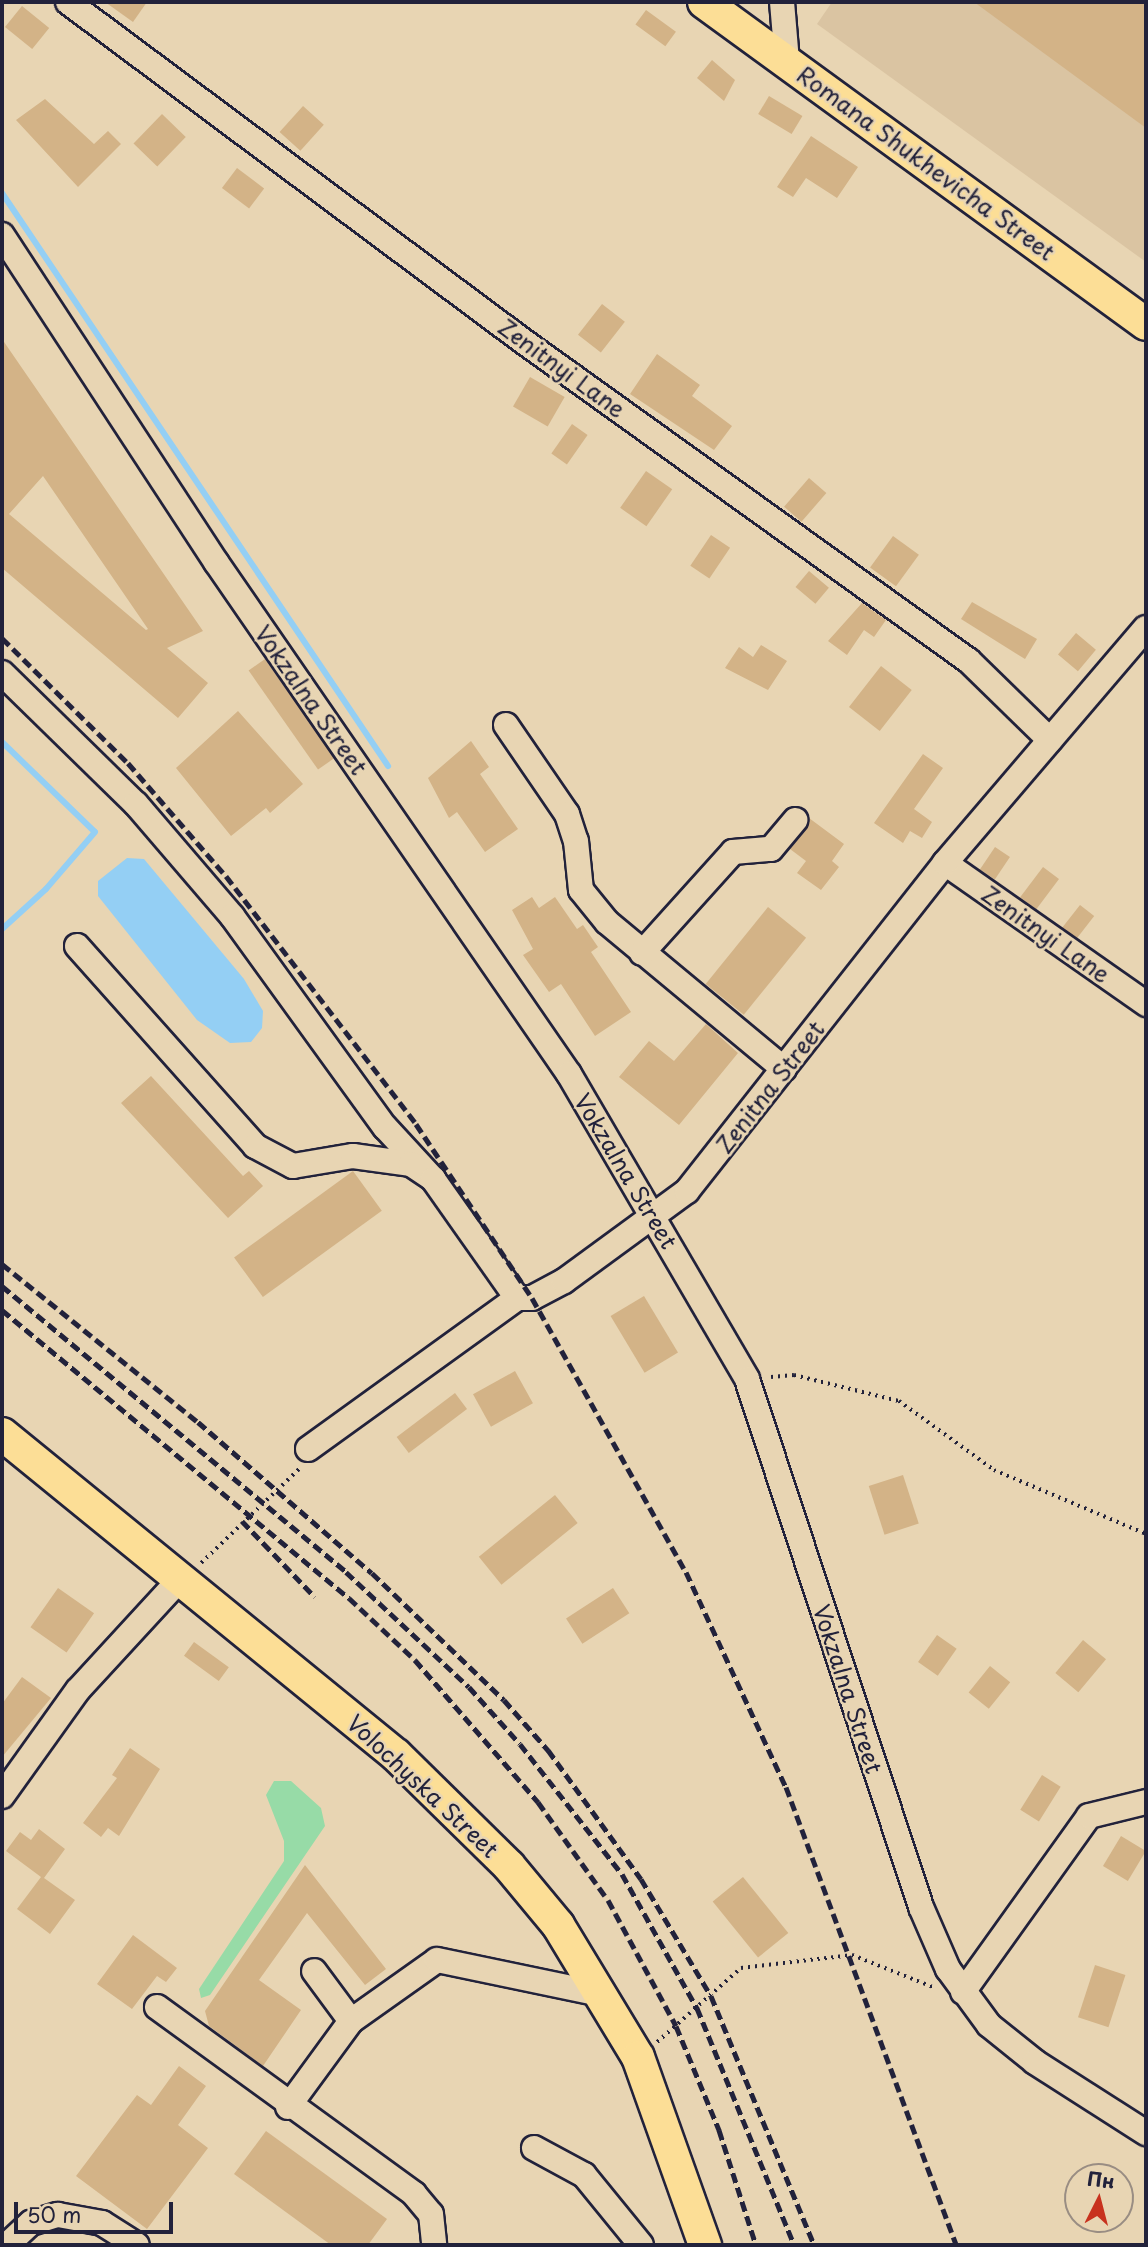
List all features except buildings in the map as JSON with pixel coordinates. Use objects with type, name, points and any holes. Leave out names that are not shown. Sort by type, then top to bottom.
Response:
[{"type":"main road","name":"Romana Shukhevicha Street","points":[[704,2],[1146,324]]},
{"type":"main road","name":"Volochyska Street","points":[[2,1434],[396,1755],[509,1866],[558,1925],[638,2057],[705,2245]]},
{"type":"street","name":"Zenitnyi Lane","points":[[68,2],[523,341],[969,661],[1051,740]]},
{"type":"street","points":[[782,2],[787,61]]},
{"type":"street","name":"Vokzalna Street","points":[[2,235],[216,562],[569,1074],[747,1379],[921,1907],[963,1992],[989,2025],[1035,2063],[1146,2133]]},
{"type":"street","name":"Zenitna Street","points":[[308,1450],[517,1298],[533,1298],[564,1281],[654,1218],[687,1191],[945,863],[1143,634]]},
{"type":"street","points":[[2,673],[136,804],[223,906],[345,1065],[385,1127],[433,1179],[517,1298]]},
{"type":"street","points":[[506,725],[566,814],[576,841],[581,890],[642,953],[784,1069]]},
{"type":"street","points":[[642,953],[733,852],[771,849],[795,820]]},
{"type":"street","name":"Zenitnyi Lane","points":[[945,863],[1146,1004]]},
{"type":"street","points":[[77,946],[255,1146],[280,1164],[372,1156],[411,1164],[433,1179]]},
{"type":"street","points":[[2,1796],[78,1690],[180,1579]]},
{"type":"street","points":[[963,1992],[1089,1816],[1146,1802]]},
{"type":"street","points":[[288,2107],[351,2021],[438,1960],[600,1994]]},
{"type":"street","points":[[314,1971],[351,2021]]},
{"type":"street","points":[[157,2007],[288,2107],[414,2194],[431,2214],[434,2245]]},
{"type":"street","points":[[534,2148],[584,2175],[641,2245]]},
{"type":"street","points":[[7,2245],[31,2224],[58,2214],[102,2223],[137,2245]]},
{"type":"path","points":[[747,1379],[794,1375],[899,1401],[994,1470],[1146,1534]]},
{"type":"path","points":[[180,1579],[253,1519],[308,1460],[308,1450]]},
{"type":"path","points":[[638,2057],[741,1968],[852,1955],[925,1985],[963,1992]]},
{"type":"shaded area","points":[[832,2],[1146,2],[1146,262],[817,24]]},
{"type":"green space","points":[[274,1781],[291,1781],[321,1808],[325,1826],[210,1995],[201,1998],[199,1989],[284,1861],[284,1841],[266,1795]]},
{"type":"water","points":[[127,858],[144,859],[244,979],[263,1011],[262,1028],[251,1042],[230,1043],[197,1020],[98,896],[98,881]]},
{"type":"waterway","points":[[2,193],[388,766]]},
{"type":"waterway","points":[[2,742],[95,832],[46,889],[2,929]]},
{"type":"railway","points":[[2,638],[128,763],[226,876],[416,1124],[532,1298],[686,1572],[786,1787],[956,2245]]},
{"type":"railway","points":[[2,1264],[198,1422],[372,1573],[504,1700],[548,1750],[641,1879],[711,1996],[814,2245]]},
{"type":"railway","points":[[2,1286],[346,1572],[469,1687],[520,1744],[622,1874],[697,2008],[794,2245]]},
{"type":"railway","points":[[2,1310],[349,1598],[415,1660],[538,1802],[608,1900],[676,2026],[719,2130],[756,2245]]},
{"type":"railway","points":[[242,1521],[315,1597]]}]
